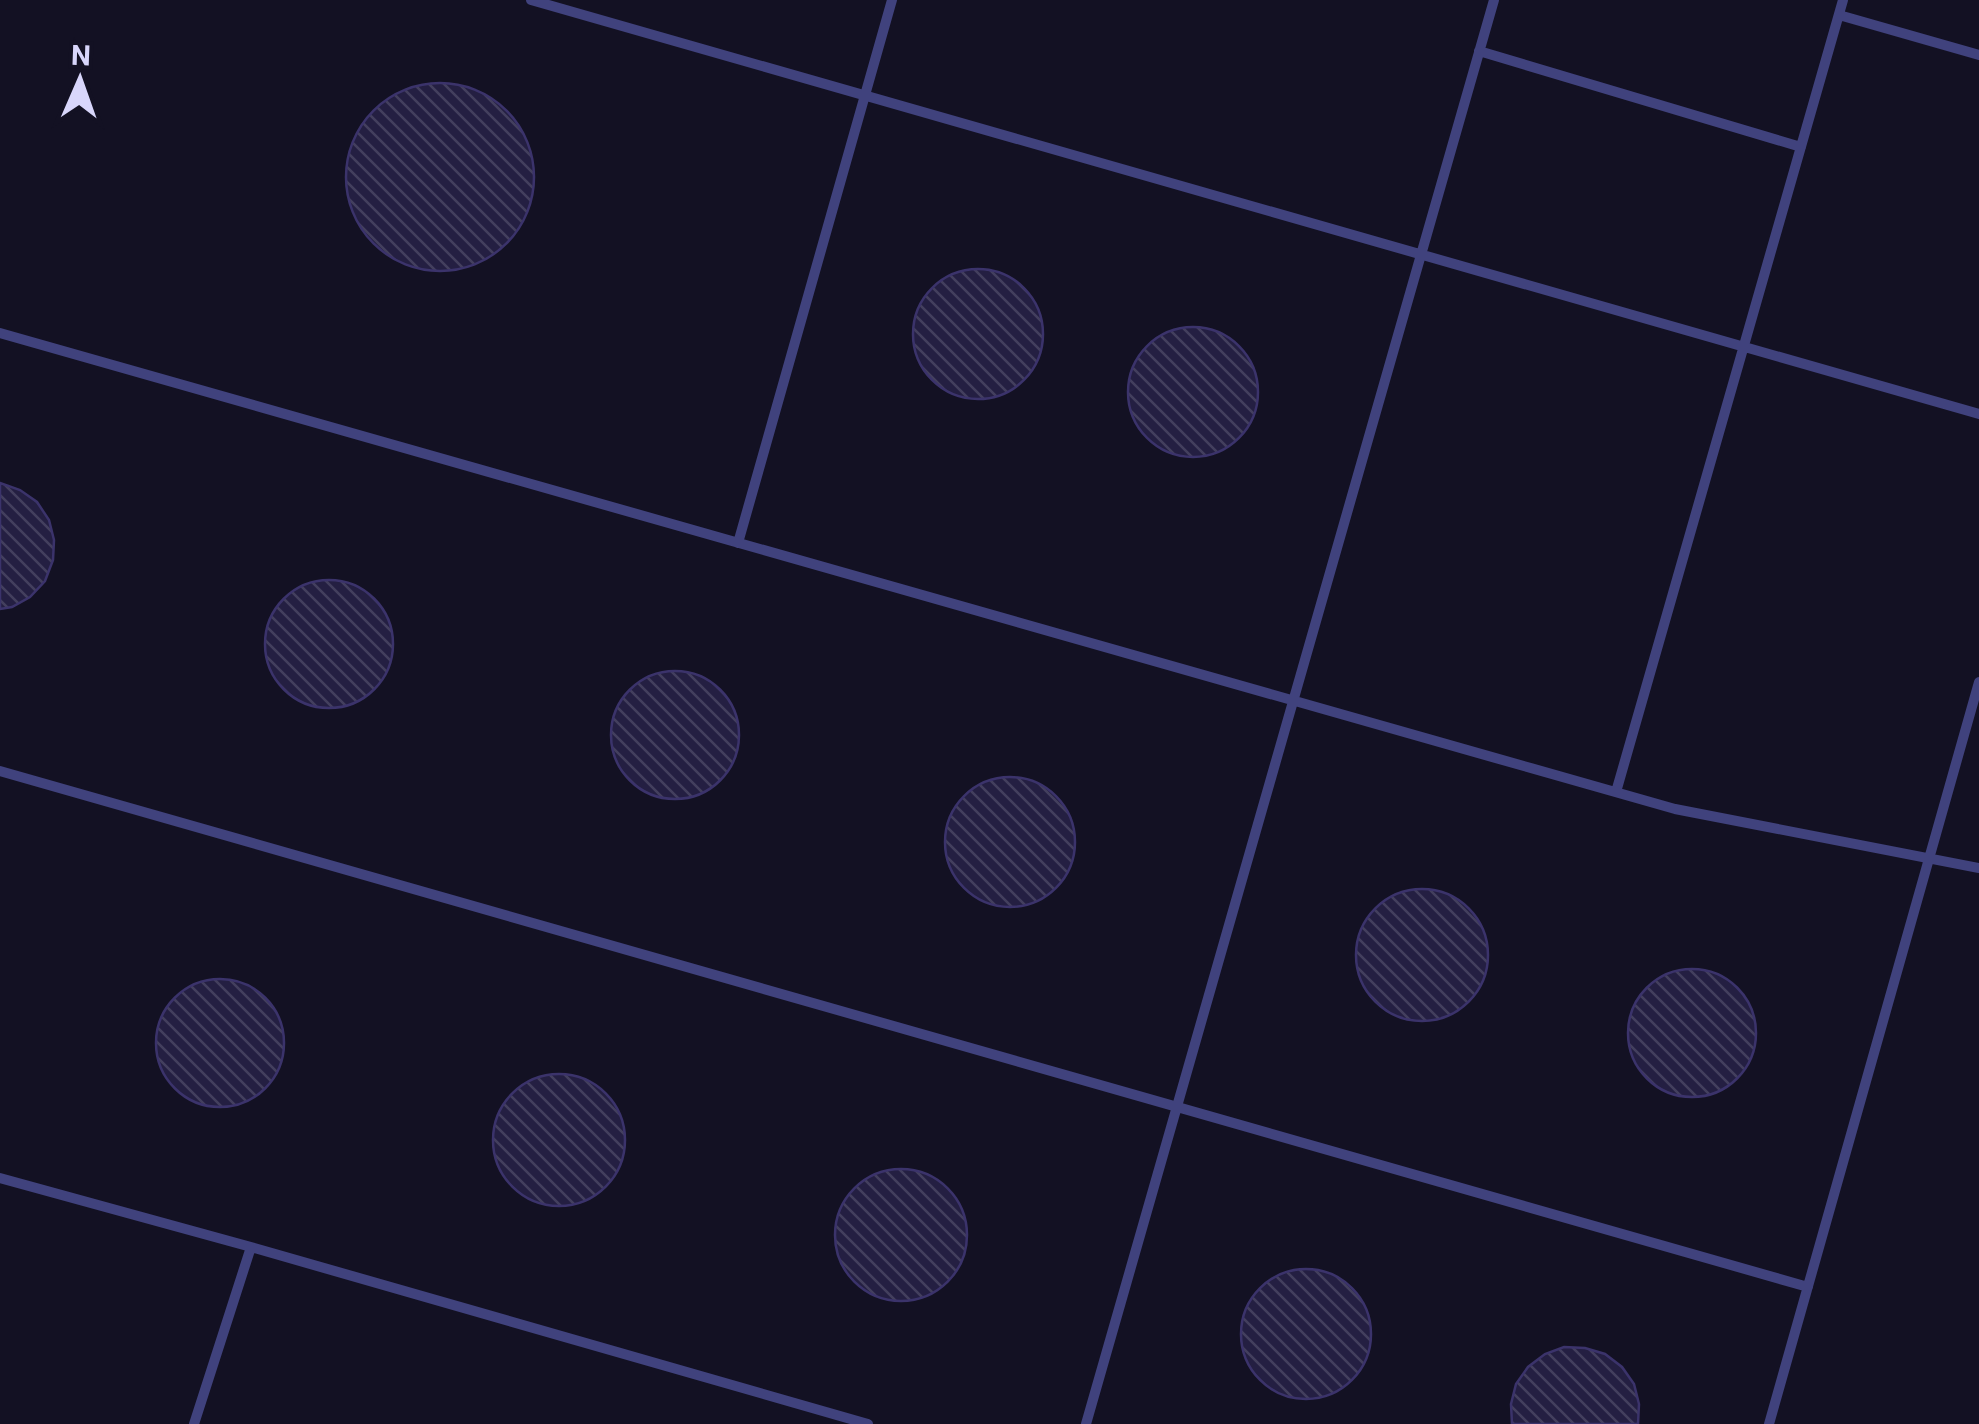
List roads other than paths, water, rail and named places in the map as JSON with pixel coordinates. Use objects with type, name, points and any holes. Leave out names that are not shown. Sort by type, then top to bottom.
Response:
[{"type":"lane","points":[[531,0],[1979,414]]},
{"type":"lane","points":[[738,542],[892,0]]},
{"type":"lane","points":[[1086,1424],[1494,0]]},
{"type":"lane","points":[[1616,792],[1843,0]]},
{"type":"lane","points":[[1838,15],[1979,54]]},
{"type":"lane","points":[[1479,51],[1801,147]]},
{"type":"lane","points":[[0,333],[1616,792],[1704,815],[1979,868]]},
{"type":"lane","points":[[1769,1424],[1979,682]]},
{"type":"lane","points":[[0,771],[1808,1288]]},
{"type":"lane","points":[[0,1178],[868,1424]]},
{"type":"lane","points":[[194,1424],[250,1247]]}]
